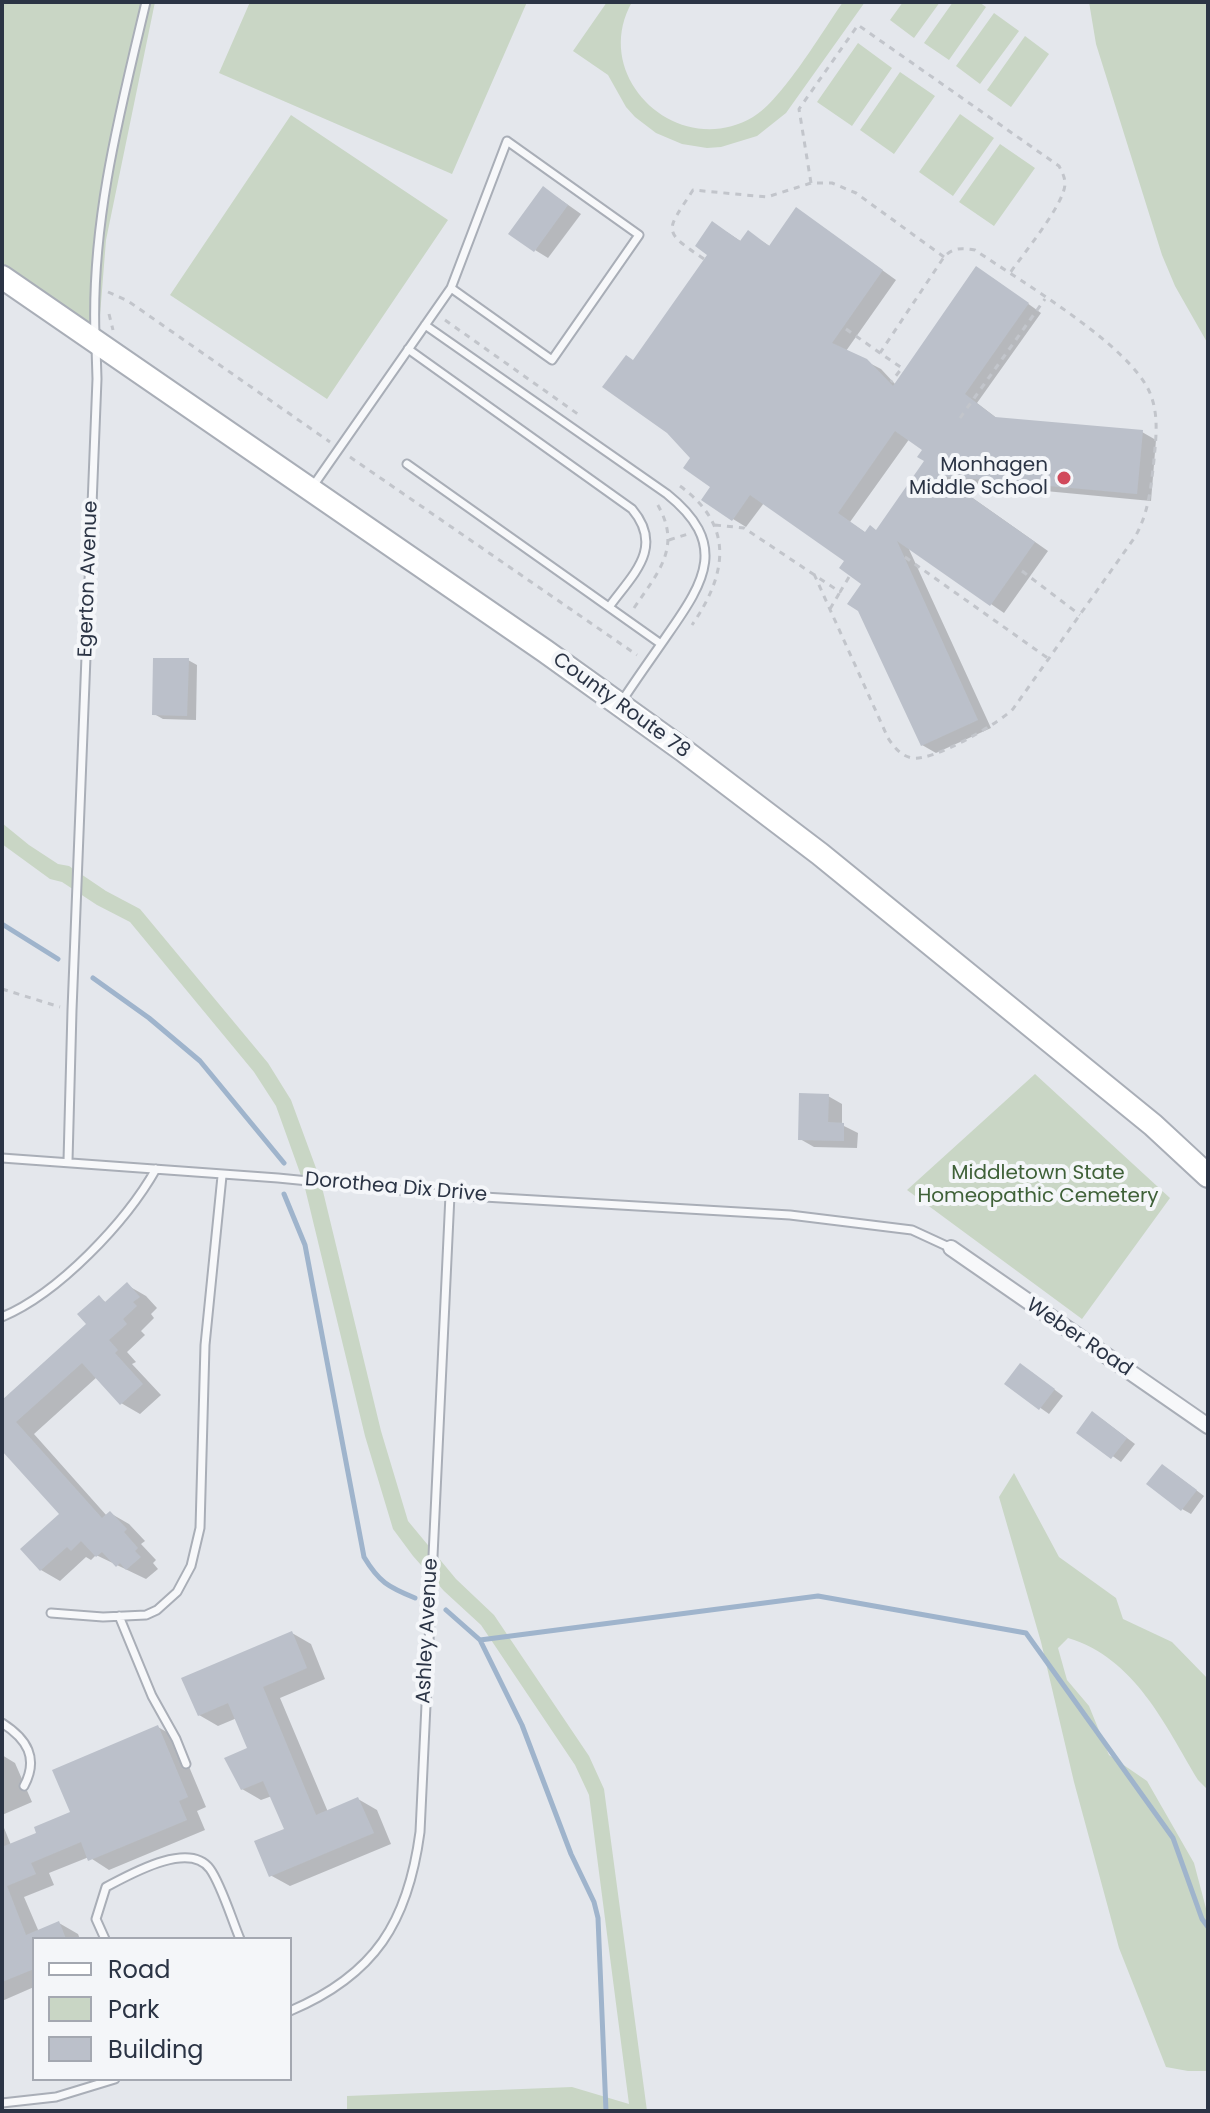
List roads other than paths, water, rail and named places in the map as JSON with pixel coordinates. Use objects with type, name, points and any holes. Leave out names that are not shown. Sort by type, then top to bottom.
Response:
[{"type":"street","name":"County Route 78","points":[[2,277],[545,651],[683,750],[820,854],[1153,1125],[1208,1176]]},
{"type":"street","name":"Weber Road","points":[[951,1248],[1208,1426]]},
{"type":"lane","name":"Egerton Avenue","points":[[68,1161],[97,379],[104,347],[94,292],[102,212],[122,104],[146,2]]},
{"type":"lane","points":[[309,491],[451,288],[507,141],[639,235],[552,360],[451,288]]},
{"type":"lane","points":[[425,325],[667,494],[689,513],[700,530],[703,575],[694,597],[618,706]]},
{"type":"lane","points":[[408,349],[632,509],[646,536],[645,554],[609,607]]},
{"type":"lane","points":[[407,464],[661,644]]},
{"type":"lane","name":"Dorothea Dix Drive","points":[[2,1158],[278,1178],[450,1195],[790,1215],[912,1230],[951,1248]]},
{"type":"lane","points":[[2,1317],[54,1285],[116,1227],[144,1191],[156,1169]]},
{"type":"lane","points":[[51,1613],[146,1615],[157,1610],[177,1592],[191,1566],[200,1528],[205,1345],[222,1176]]},
{"type":"lane","name":"Ashley Avenue","points":[[292,2010],[323,1997],[349,1980],[369,1960],[388,1935],[406,1900],[415,1867],[420,1832],[450,1195]]},
{"type":"lane","points":[[119,1616],[152,1696],[186,1764]]},
{"type":"lane","points":[[2,1723],[13,1730],[30,1750],[32,1760],[24,1786]]},
{"type":"lane","points":[[104,1937],[96,1919],[106,1887],[154,1863],[193,1859],[209,1867],[239,1937]]},
{"type":"lane","points":[[2,2103],[56,2097],[108,2081]]},
{"type":"waterway","points":[[2,924],[58,959]]},
{"type":"waterway","points":[[93,978],[149,1018],[200,1061],[284,1163]]},
{"type":"waterway","points":[[284,1194],[305,1245],[364,1557],[385,1583],[415,1598]]},
{"type":"waterway","points":[[480,1640],[818,1596],[1026,1633],[1173,1838],[1202,1919],[1208,1927]]},
{"type":"waterway","points":[[446,1610],[480,1640],[522,1725],[571,1854],[594,1902],[598,1918],[606,2111]]},
{"type":"place","name":"Monhagen Middle School","points":[[1064,478]]},
{"type":"park label","name":"Middletown State Homeopathic Cemetery","points":[[1038,1186]]}]
